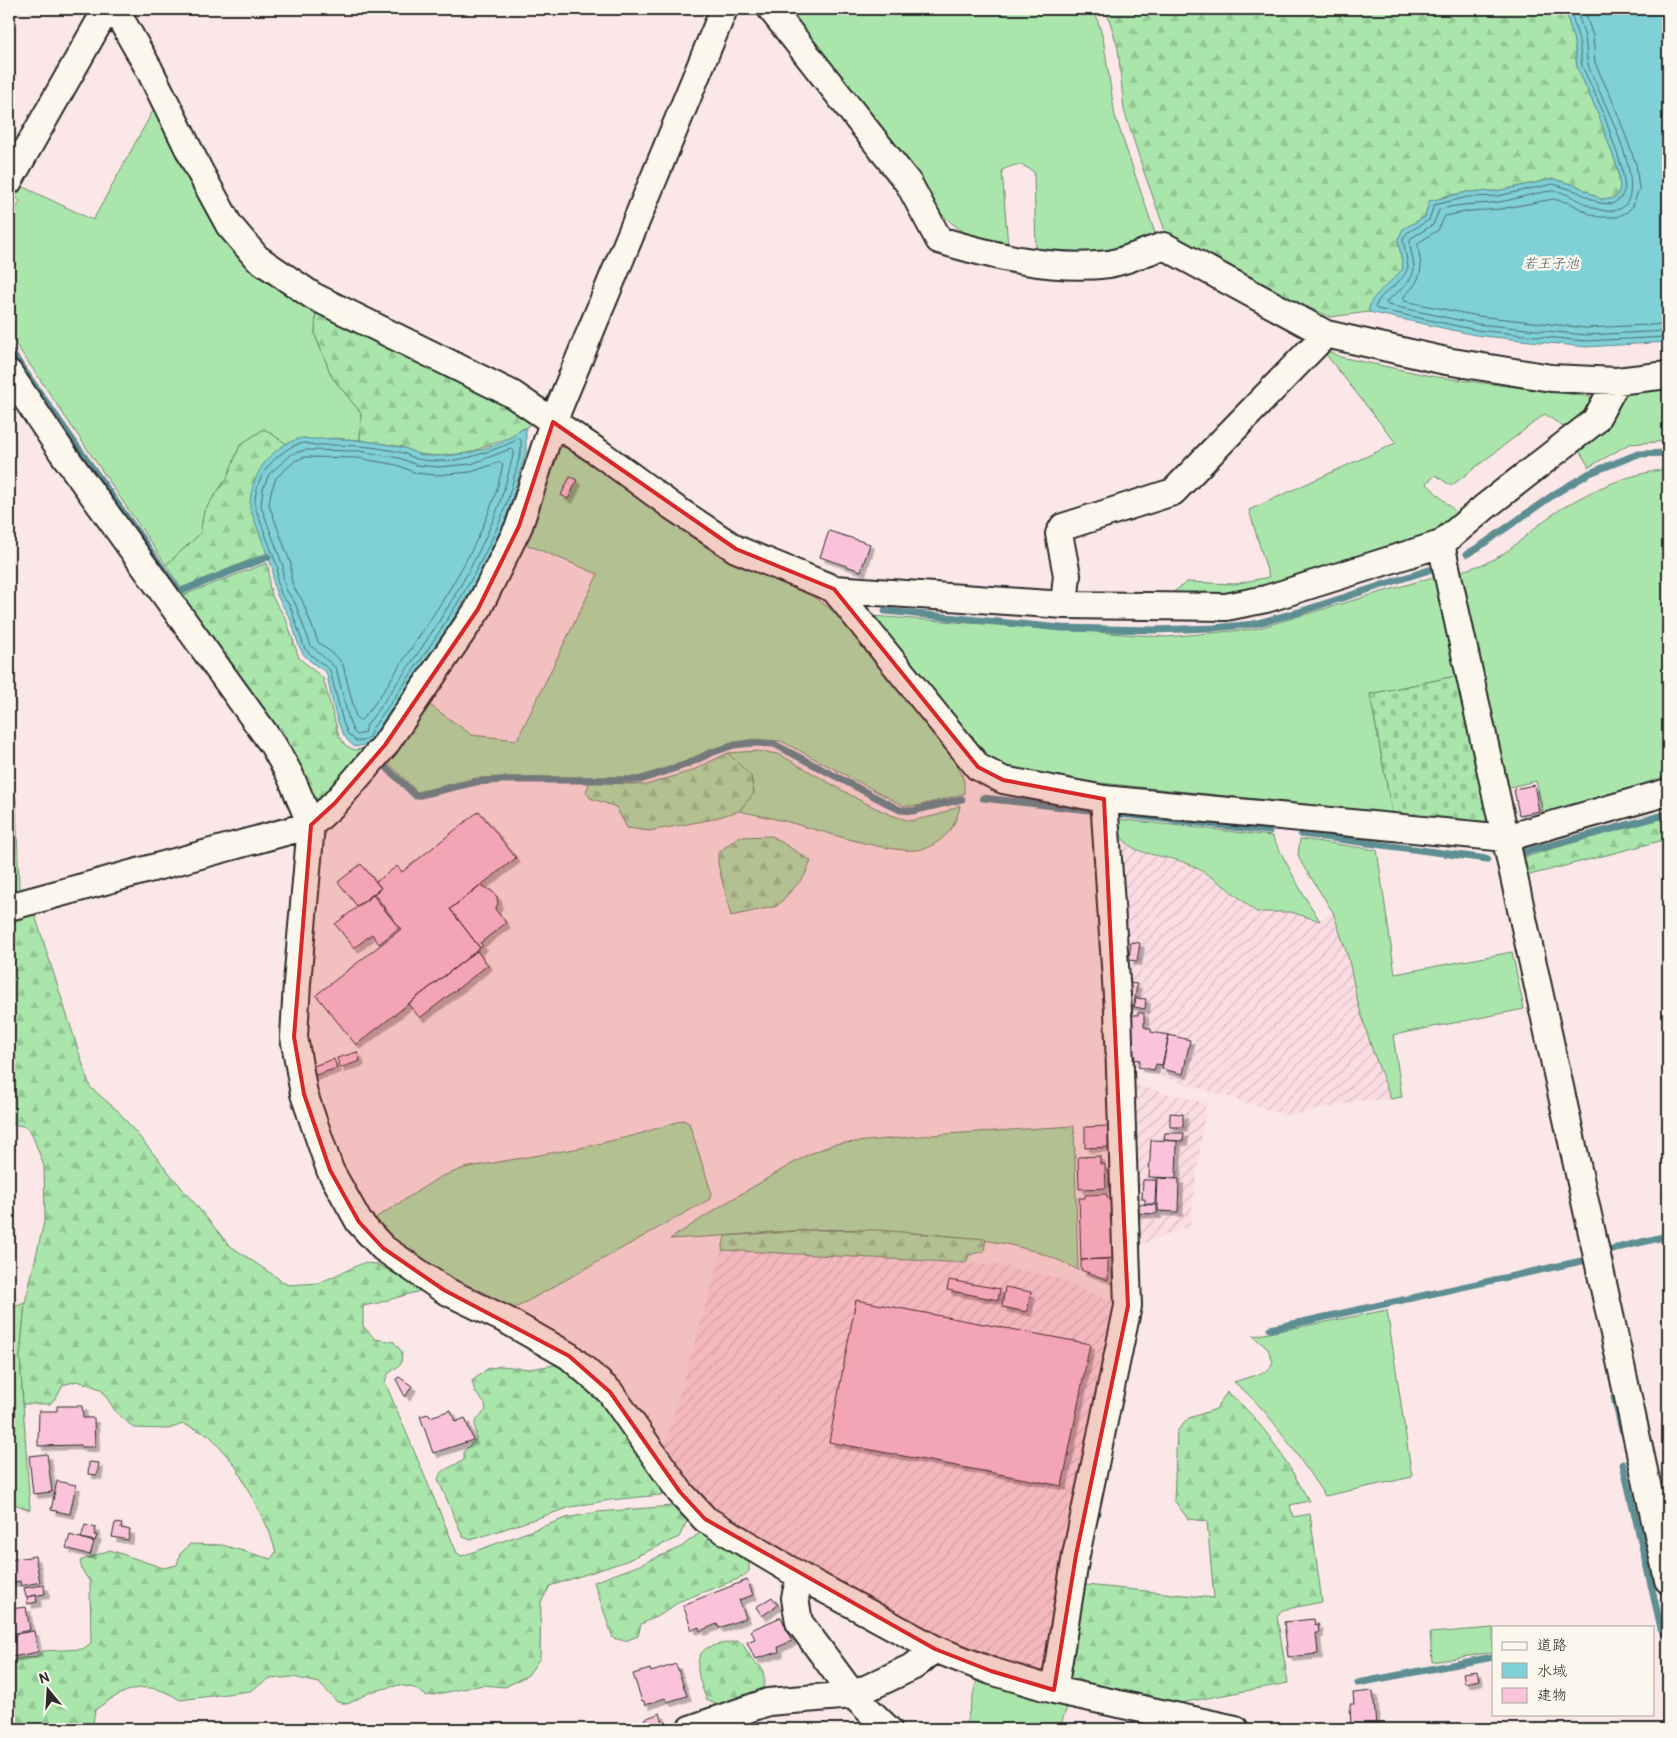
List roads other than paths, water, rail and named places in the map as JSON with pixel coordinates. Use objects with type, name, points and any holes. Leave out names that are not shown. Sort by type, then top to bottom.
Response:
[{"type":"street","points":[[9,181],[101,19],[100,9]]},
{"type":"street","points":[[115,9],[150,69],[198,170],[229,224],[257,258],[313,296],[512,394],[601,454],[673,507],[736,548],[834,589],[1064,605],[1226,607],[1266,599],[1441,544],[1486,506],[1595,421],[1617,382]]},
{"type":"street","points":[[9,907],[311,825],[335,803],[385,745],[478,609],[519,526],[553,422],[724,9]]},
{"type":"street","points":[[771,9],[848,104],[909,184],[939,240],[979,252],[1026,261],[1072,266],[1111,264],[1164,246],[1326,334],[1446,361],[1552,378],[1617,382],[1668,376]]},
{"type":"street","points":[[1064,605],[1067,575],[1060,534],[1063,527],[1172,492],[1326,334]]},
{"type":"street","points":[[9,372],[62,452],[273,745],[290,775],[311,825],[294,1037],[304,1094],[330,1170],[359,1222],[383,1248],[444,1290],[506,1320],[569,1356],[610,1392],[680,1492],[705,1519],[800,1576],[934,1649],[991,1672],[1054,1690],[1235,1729]]},
{"type":"street","points":[[1441,544],[1668,1580]]},
{"type":"street","points":[[834,589],[978,767],[1003,780],[1104,799],[1506,838],[1668,792]]},
{"type":"street","points":[[1054,1690],[1076,1555],[1128,1299],[1118,1011],[1104,799]]},
{"type":"street","points":[[800,1576],[795,1598],[800,1622],[853,1695],[888,1729]]},
{"type":"street","points":[[690,1729],[768,1702],[853,1695],[914,1666],[934,1649]]},
{"type":"water","name":"若王子池","points":[[1565,9],[1668,9],[1668,342],[1586,347],[1475,335],[1369,312],[1372,300],[1403,268],[1398,239],[1403,229],[1425,217],[1429,201],[1467,192],[1497,191],[1553,179],[1578,186],[1600,199],[1611,199],[1617,196],[1620,188],[1618,169],[1597,111],[1577,67],[1574,41]]},
{"type":"water","points":[[526,428],[526,452],[505,521],[477,580],[447,629],[376,732],[377,736],[369,744],[355,747],[348,741],[339,724],[326,672],[310,661],[302,652],[292,623],[278,598],[274,586],[273,570],[250,508],[253,485],[258,474],[271,455],[280,448],[302,438],[369,442],[403,448],[422,455],[446,456],[475,452],[493,446]]},
{"type":"waterway","points":[[9,349],[179,592],[268,557]]},
{"type":"waterway","points":[[1467,554],[1556,493],[1590,473],[1638,454],[1668,453]]},
{"type":"waterway","points":[[885,611],[1061,628],[1154,630],[1214,628],[1254,624],[1299,612],[1429,570]]},
{"type":"waterway","points":[[385,766],[416,796],[476,782],[503,780],[640,780],[685,765],[734,745],[753,743],[774,744],[900,810],[913,811],[962,799]]},
{"type":"waterway","points":[[983,798],[1089,810]]},
{"type":"waterway","points":[[1119,814],[1269,831]]},
{"type":"waterway","points":[[1522,853],[1668,814]]},
{"type":"waterway","points":[[1301,834],[1487,859]]},
{"type":"waterway","points":[[1608,1250],[1668,1236]]},
{"type":"waterway","points":[[1270,1329],[1586,1260],[1585,1254]]},
{"type":"waterway","points":[[1614,1397],[1622,1430]]},
{"type":"waterway","points":[[1623,1464],[1661,1628],[1667,1637]]},
{"type":"waterway","points":[[1358,1683],[1492,1657]]}]
